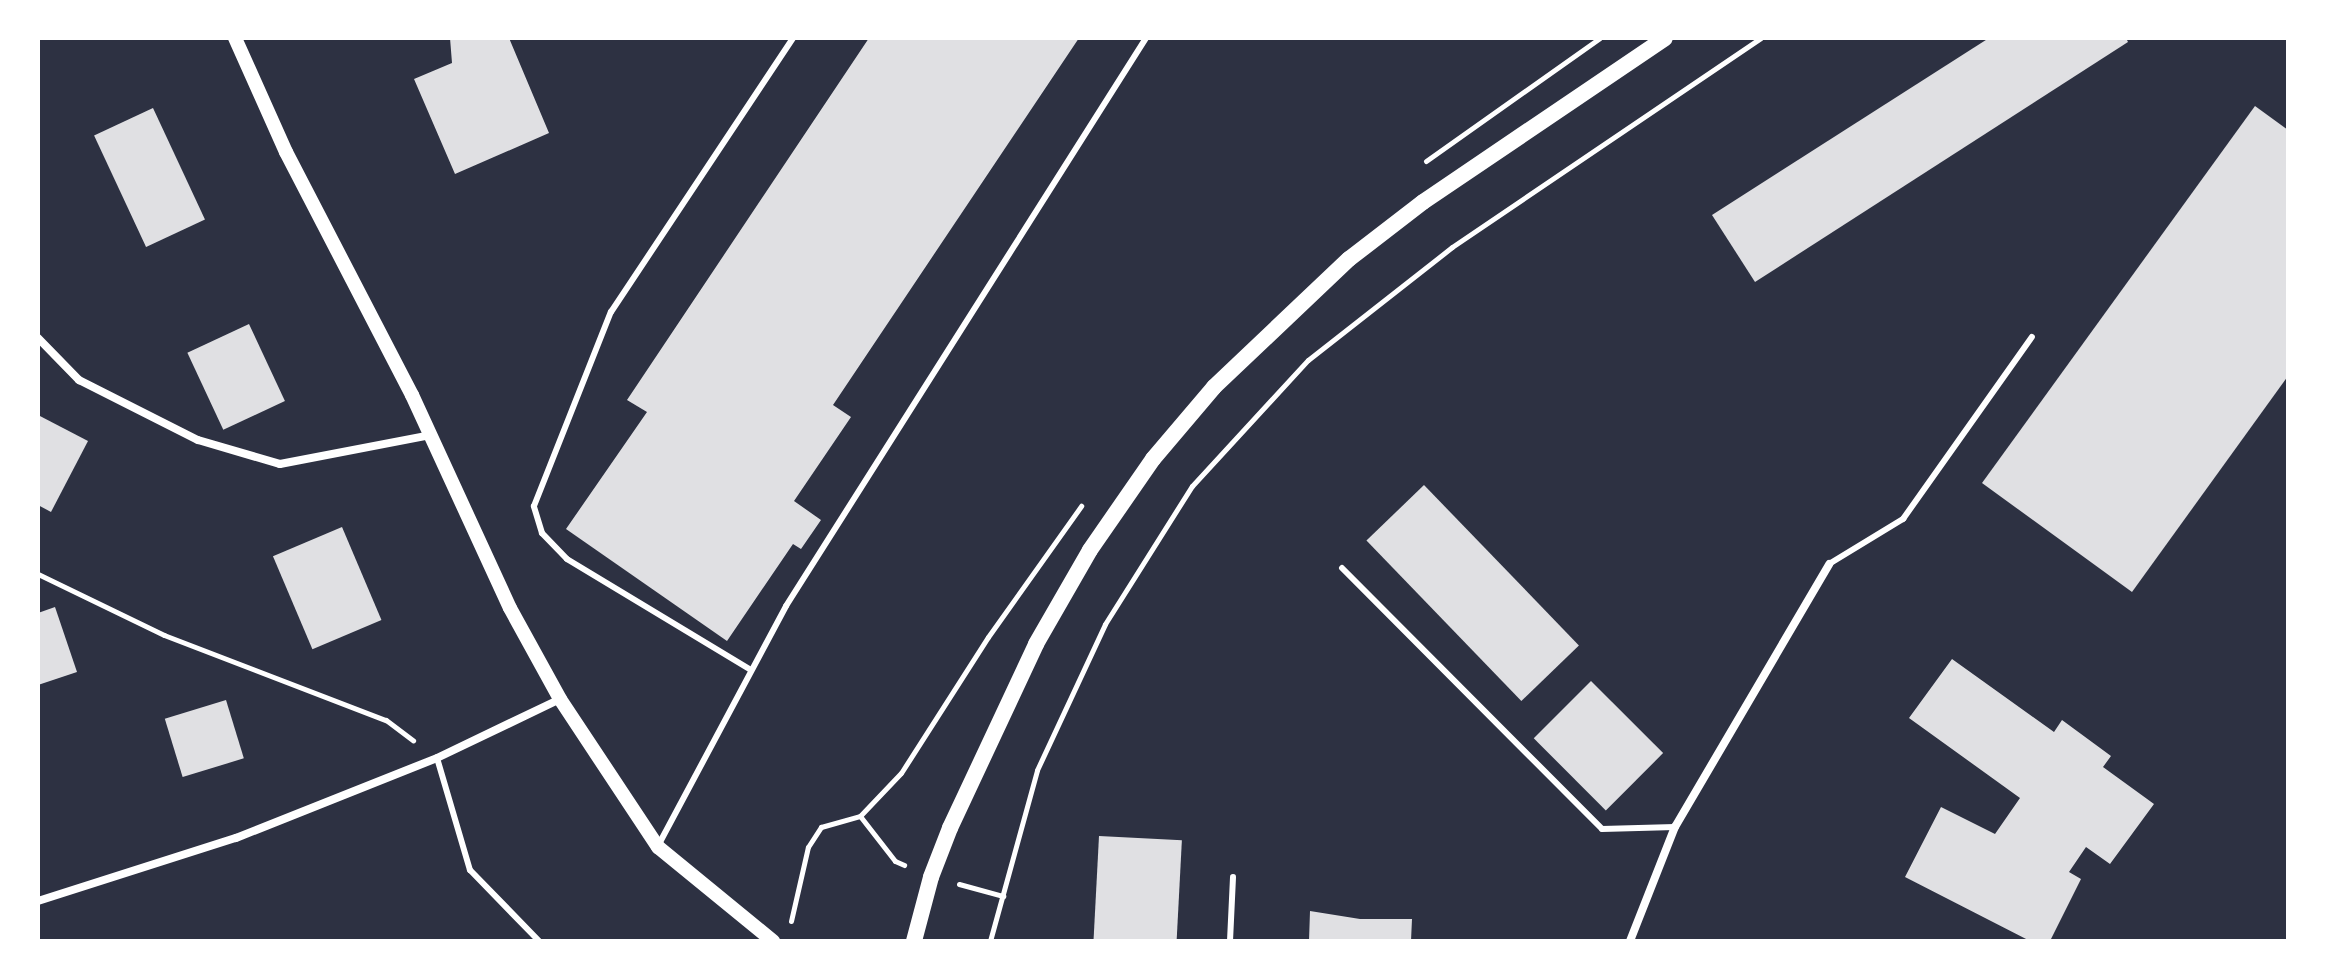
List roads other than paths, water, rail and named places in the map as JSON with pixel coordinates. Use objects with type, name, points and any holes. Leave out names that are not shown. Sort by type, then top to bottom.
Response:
[{"type":"main road","points":[[914,941],[931,877],[950,828],[1036,644],[1090,550],[1144,472],[1214,387],[1349,259],[1411,211],[1665,38]]},
{"type":"street","points":[[235,38],[286,152],[430,435],[510,608],[560,699],[658,847],[773,941]]},
{"type":"street","points":[[38,338],[79,380],[198,440],[280,464],[430,435]]},
{"type":"street","points":[[1630,941],[1675,827],[1829,564]]},
{"type":"street","points":[[38,901],[236,838],[437,758],[560,699]]},
{"type":"lane","points":[[751,670],[567,559],[542,533],[534,506],[611,312],[793,38]]},
{"type":"lane","points":[[658,847],[786,606],[1146,38]]},
{"type":"lane","points":[[1829,564],[1903,519],[2032,337]]},
{"type":"lane","points":[[1342,568],[1602,829],[1675,827]]},
{"type":"lane","points":[[437,758],[470,870],[539,941]]},
{"type":"lane","points":[[1230,941],[1233,877]]}]
